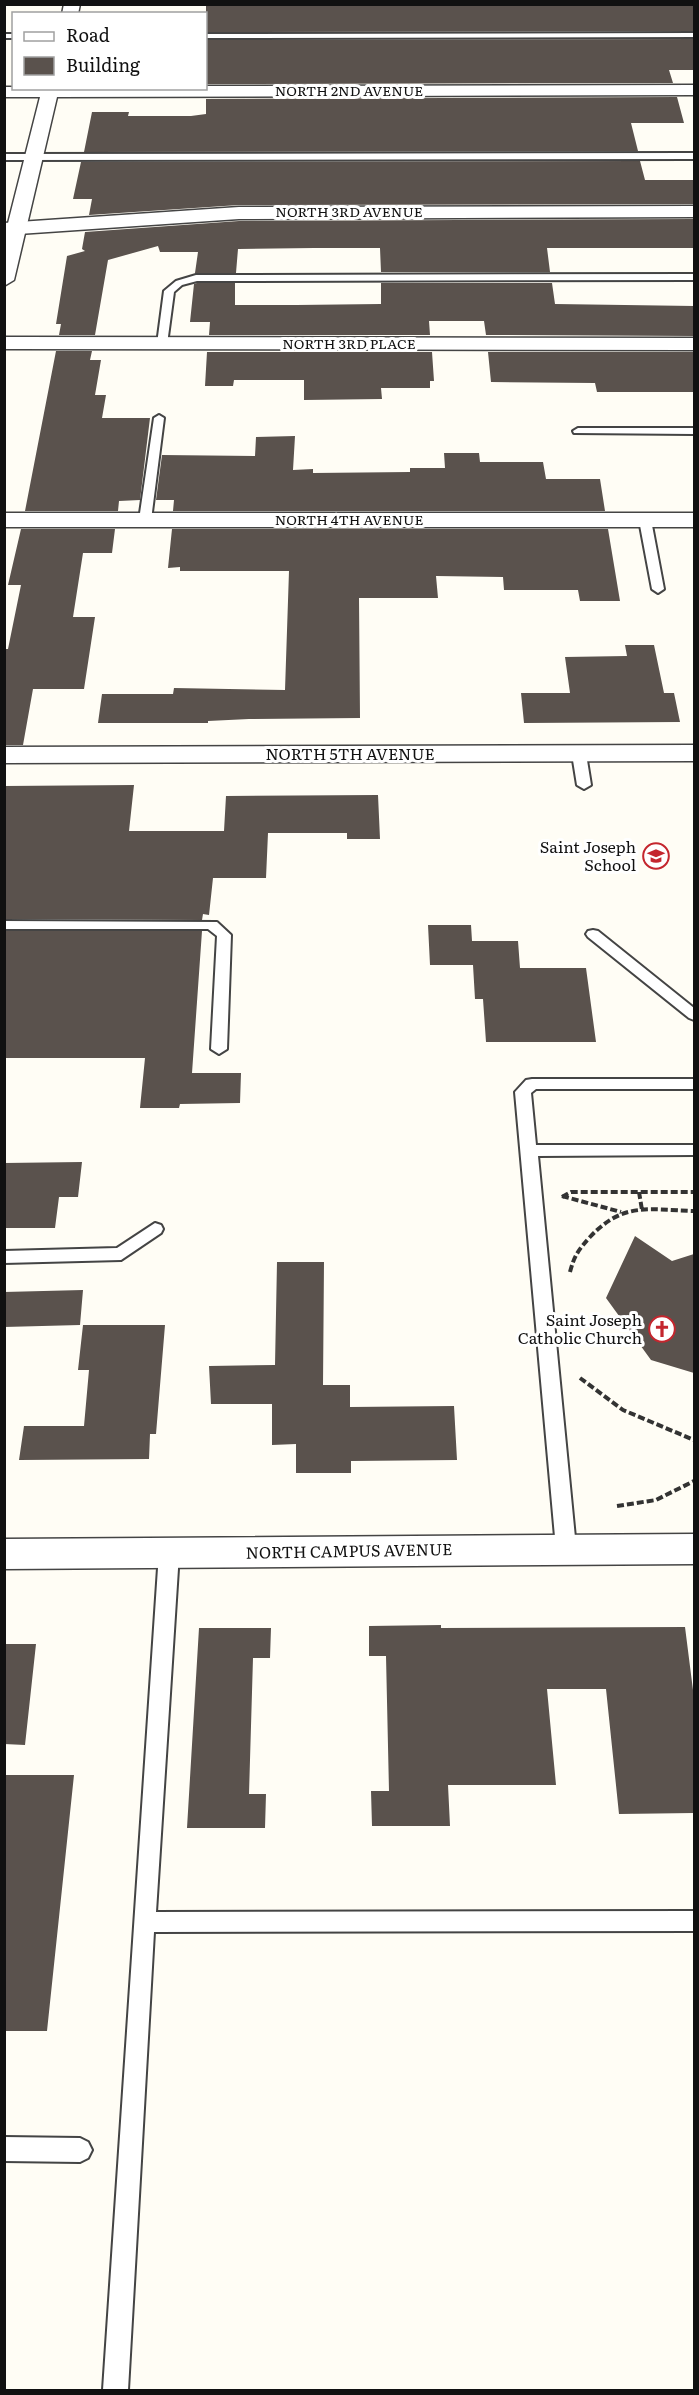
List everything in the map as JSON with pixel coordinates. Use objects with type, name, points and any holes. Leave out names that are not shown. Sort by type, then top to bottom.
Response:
[{"type":"street","name":"NORTH 2ND AVENUE","points":[[4,92],[51,90],[694,90]]},
{"type":"street","points":[[4,280],[11,230],[35,158],[51,90]]},
{"type":"street","name":"NORTH 3RD AVENUE","points":[[11,230],[239,213],[694,212]]},
{"type":"street","name":"NORTH 3RD PLACE","points":[[4,343],[694,344]]},
{"type":"street","name":"NORTH 4TH AVENUE","points":[[4,520],[694,520]]},
{"type":"street","name":"NORTH 5TH AVENUE","points":[[4,755],[694,753]]},
{"type":"street","name":"NORTH CAMPUS AVENUE","points":[[4,1554],[566,1548],[694,1549]]},
{"type":"lane","points":[[207,36],[694,35]]},
{"type":"lane","points":[[4,158],[694,156]]},
{"type":"lane","points":[[162,344],[169,291],[179,283],[196,279],[694,276]]},
{"type":"lane","points":[[145,520],[159,418]]},
{"type":"lane","points":[[578,431],[694,431]]},
{"type":"lane","points":[[645,520],[658,589]]},
{"type":"lane","points":[[579,754],[584,785]]},
{"type":"lane","points":[[4,925],[212,925],[224,935],[219,1049]]},
{"type":"lane","points":[[593,934],[694,1015]]},
{"type":"lane","points":[[566,1548],[523,1092],[532,1084],[694,1084]]},
{"type":"lane","points":[[529,1151],[694,1150]]},
{"type":"lane","points":[[4,1257],[121,1254],[155,1229]]},
{"type":"lane","points":[[115,2391],[169,1553]]},
{"type":"lane","points":[[144,1922],[694,1921]]},
{"type":"lane","points":[[4,2149],[80,2150]]},
{"type":"path","points":[[562,1196],[571,1192],[694,1192]]},
{"type":"path","points":[[639,1192],[642,1210]]},
{"type":"path","points":[[560,1204],[562,1196]]},
{"type":"path","points":[[562,1196],[622,1212],[694,1211]]},
{"type":"path","points":[[565,1259],[567,1281],[575,1253],[606,1220],[622,1212]]},
{"type":"path","points":[[577,1384],[576,1373],[584,1383],[623,1410],[694,1440]]},
{"type":"path","points":[[617,1506],[656,1500],[694,1481]]},
{"type":"building","points":[[206,4],[694,4],[694,31],[207,32]]},
{"type":"building","points":[[694,39],[694,70],[669,70],[673,83],[207,84],[207,40]]},
{"type":"building","points":[[677,97],[684,123],[631,123],[638,151],[84,152],[92,112],[129,112],[128,116],[191,116],[206,114],[206,99]]},
{"type":"building","points":[[640,161],[645,180],[694,180],[694,204],[239,205],[89,215],[92,199],[73,199],[81,162]]},
{"type":"building","points":[[694,219],[694,248],[547,248],[550,272],[381,272],[380,248],[314,248],[238,249],[236,273],[195,273],[198,252],[160,252],[158,246],[108,260],[95,335],[59,335],[61,324],[56,324],[67,256],[85,251],[82,249],[85,232],[239,221]]},
{"type":"building","points":[[235,283],[235,305],[296,305],[381,304],[381,283],[552,283],[555,304],[694,306],[694,336],[486,335],[484,321],[429,321],[430,335],[209,335],[210,322],[190,322],[194,284]]},
{"type":"building","points":[[56,351],[92,351],[90,360],[101,360],[95,395],[106,395],[102,418],[150,418],[140,500],[119,501],[118,511],[25,511]]},
{"type":"building","points":[[207,352],[432,352],[434,381],[430,381],[430,388],[381,388],[382,399],[304,400],[304,380],[234,380],[233,386],[205,386]]},
{"type":"building","points":[[488,352],[694,352],[694,392],[597,392],[595,383],[491,382]]},
{"type":"building","points":[[295,436],[293,470],[313,469],[313,473],[410,472],[410,468],[445,468],[444,453],[479,453],[480,462],[543,462],[546,479],[600,479],[605,511],[173,511],[174,500],[156,500],[162,455],[255,456],[256,437]]},
{"type":"building","points":[[21,529],[115,529],[112,553],[83,553],[73,617],[95,617],[84,689],[33,689],[23,745],[4,745],[4,649],[8,649],[21,585],[8,585]]},
{"type":"building","points":[[172,529],[608,529],[620,601],[580,601],[578,590],[504,590],[503,577],[436,576],[438,598],[359,598],[360,718],[249,719],[208,721],[208,723],[98,723],[102,694],[173,694],[174,688],[285,690],[289,571],[180,571],[180,567],[168,568]]},
{"type":"building","points":[[625,645],[654,645],[664,693],[674,693],[680,722],[524,723],[521,693],[570,693],[565,657],[627,656]]},
{"type":"building","points":[[134,785],[129,831],[224,831],[226,796],[378,795],[380,839],[347,839],[347,833],[268,833],[266,878],[213,878],[209,915],[203,914],[202,920],[4,919],[4,786]]},
{"type":"building","points":[[428,925],[471,925],[472,941],[518,941],[520,968],[586,968],[596,1042],[486,1042],[483,999],[475,999],[473,965],[430,965]]},
{"type":"building","points":[[4,931],[202,931],[192,1073],[241,1073],[240,1103],[180,1104],[179,1108],[140,1108],[145,1058],[4,1058]]},
{"type":"building","points":[[82,1162],[78,1197],[59,1197],[55,1228],[4,1228],[4,1163]]},
{"type":"building","name":"Saint Joseph Catholic Church","points":[[635,1236],[672,1261],[694,1254],[694,1373],[651,1360],[606,1298]]},
{"type":"building","points":[[277,1262],[324,1262],[323,1385],[350,1385],[350,1407],[454,1406],[457,1460],[351,1461],[351,1473],[296,1473],[296,1444],[272,1445],[272,1404],[211,1404],[209,1366],[275,1365]]},
{"type":"building","points":[[83,1290],[80,1325],[4,1327],[4,1292]]},
{"type":"building","points":[[83,1325],[165,1325],[156,1434],[150,1434],[149,1459],[19,1460],[24,1426],[84,1426],[89,1370],[78,1370]]},
{"type":"building","points":[[441,1625],[441,1628],[685,1627],[694,1698],[694,1813],[619,1814],[606,1689],[547,1689],[556,1785],[448,1785],[450,1826],[372,1826],[371,1791],[389,1791],[386,1656],[369,1656],[369,1626]]},
{"type":"building","points":[[199,1628],[271,1628],[270,1658],[253,1658],[249,1794],[266,1794],[265,1828],[187,1828]]},
{"type":"building","points":[[4,1644],[36,1644],[25,1745],[4,1744]]},
{"type":"building","points":[[4,1775],[74,1775],[47,2031],[4,2031]]},
{"type":"place","name":"Saint Joseph School","points":[[656,856]]},
{"type":"place","name":"Saint Joseph Catholic Church","points":[[662,1329]]}]
